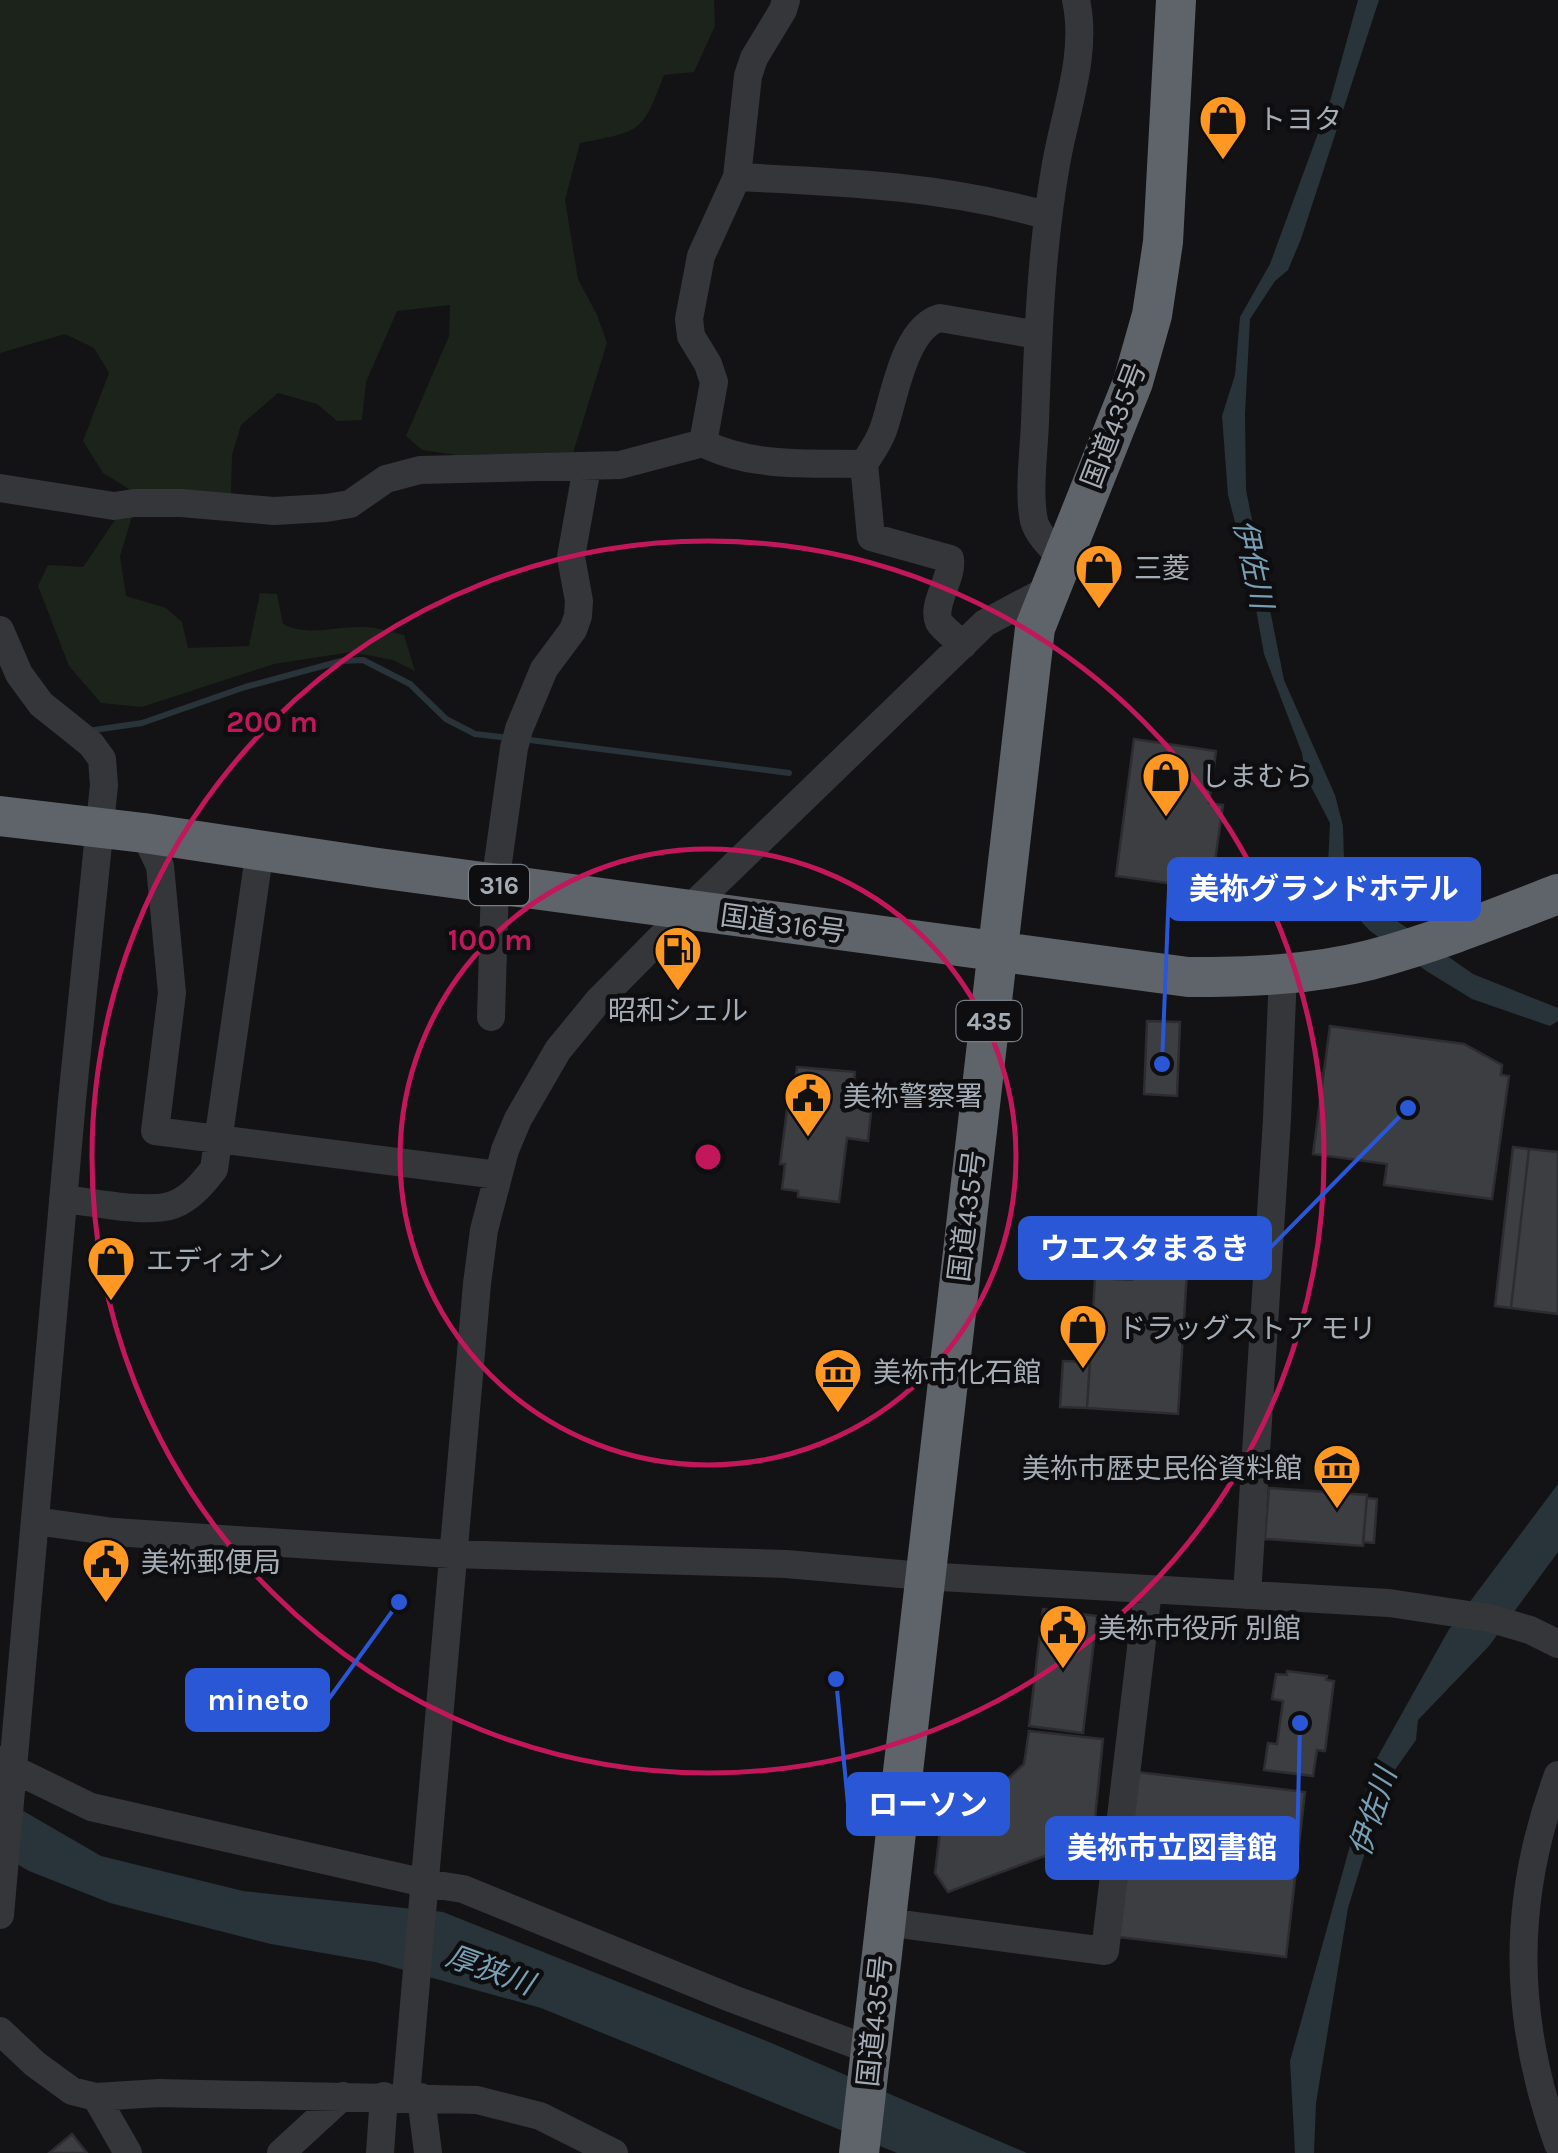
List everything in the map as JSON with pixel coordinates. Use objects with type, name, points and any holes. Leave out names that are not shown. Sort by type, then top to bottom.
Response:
[{"type":"highway","name":"国道435号","points":[[859,2153],[1032,647],[1055,573],[1132,382],[1152,315],[1162,242],[1176,0]]},
{"type":"highway","name":"国道316号","points":[[0,816],[1188,978],[1283,973],[1368,960],[1558,894]]},
{"type":"street","points":[[703,442],[714,382],[691,336],[689,319],[700,256],[737,177],[748,76],[754,58],[786,0]]},
{"type":"street","points":[[380,2153],[404,2096],[477,1284],[484,1230],[498,1174],[518,1119],[558,1050],[599,1000],[985,623],[1055,573],[1047,544],[1034,523],[1038,335],[1048,216],[1074,82],[1081,23],[1076,0]]},
{"type":"street","points":[[737,177],[884,185],[994,202],[1048,216]]},
{"type":"street","points":[[962,645],[940,625],[938,616],[952,571],[950,559],[871,537],[864,464],[886,422],[898,376],[922,329],[931,321],[940,318],[1038,335]]},
{"type":"street","points":[[0,488],[114,506],[181,503],[274,511],[350,504],[386,480],[420,470],[620,465],[703,442],[718,450],[787,463],[864,464]]},
{"type":"street","points":[[492,1017],[495,884],[518,729],[544,669],[574,630],[578,616],[571,557],[587,466]]},
{"type":"street","points":[[0,630],[19,674],[41,704],[92,744],[102,760],[102,828],[63,1199],[35,1521],[7,1760],[0,1915]]},
{"type":"street","points":[[144,833],[160,866],[172,993],[155,1131],[498,1174]]},
{"type":"street","points":[[63,1199],[154,1208],[174,1204],[199,1189],[214,1168],[260,849]]},
{"type":"street","points":[[1247,1595],[1283,973]]},
{"type":"street","points":[[35,1521],[114,1532],[451,1554],[786,1564],[1450,1610],[1530,1630],[1558,1644]]},
{"type":"street","points":[[908,1924],[1104,1951],[1148,1590]]},
{"type":"street","points":[[7,1760],[91,1807],[424,1889],[463,1889],[870,2055]]},
{"type":"street","points":[[1558,1775],[1539,1836],[1522,1937],[1522,1991],[1529,2046],[1558,2144]]},
{"type":"street","points":[[0,2030],[35,2064],[72,2091],[96,2097],[160,2093],[477,2100],[540,2116],[609,2152]]},
{"type":"street","points":[[280,2153],[343,2096]]},
{"type":"street","points":[[404,2096],[428,2153]]},
{"type":"street","points":[[96,2097],[128,2153]]},
{"type":"shaded area","points":[[0,0],[714,0],[715,26],[694,72],[664,75],[644,119],[628,132],[580,143],[565,200],[578,279],[607,343],[573,453],[456,455],[422,450],[406,436],[449,336],[450,305],[397,311],[366,382],[362,420],[337,421],[317,404],[278,393],[241,425],[232,455],[231,496],[133,513],[120,556],[126,596],[166,608],[182,622],[188,648],[249,646],[260,593],[277,594],[283,624],[293,628],[368,627],[404,635],[415,671],[393,660],[351,652],[274,664],[142,707],[101,703],[69,666],[38,586],[48,565],[83,567],[134,492],[103,473],[83,441],[109,373],[94,348],[65,334],[0,353]]},
{"type":"water","name":"伊佐川","points":[[1358,0],[1379,0],[1301,239],[1288,270],[1275,281],[1250,319],[1246,490],[1284,680],[1335,795],[1343,826],[1344,860],[1360,889],[1397,921],[1473,974],[1558,1008],[1558,1021],[1550,1026],[1472,999],[1370,931],[1343,902],[1317,859],[1328,865],[1330,823],[1306,777],[1302,753],[1264,654],[1228,495],[1222,416],[1235,375],[1240,317],[1270,264],[1331,98]]},
{"type":"water","name":"伊佐川","points":[[1558,1484],[1558,1552],[1489,1646],[1418,1720],[1416,1740],[1387,1781],[1348,1908],[1316,2103],[1314,2153],[1295,2153],[1290,2061],[1372,1767],[1448,1631]]},
{"type":"water","name":"厚狭川","points":[[13,1805],[101,1856],[243,1891],[443,1912],[769,2042],[1027,2153],[897,2153],[541,2008],[375,1962],[271,1944],[110,1903],[29,1871],[0,1854]]},
{"type":"building","points":[[1134,739],[1216,751],[1209,803],[1223,805],[1211,889],[1116,876]]},
{"type":"building","points":[[1147,1021],[1180,1022],[1177,1096],[1144,1094]]},
{"type":"building","points":[[1330,1026],[1464,1044],[1502,1065],[1501,1075],[1509,1076],[1492,1199],[1384,1185],[1387,1164],[1313,1154]]},
{"type":"building","points":[[797,1067],[855,1072],[853,1089],[873,1092],[868,1141],[847,1138],[839,1202],[798,1197],[798,1191],[782,1189],[785,1164],[780,1164],[789,1094],[793,1095]]},
{"type":"building","points":[[1513,1147],[1529,1149],[1511,1308],[1495,1306]]},
{"type":"building","points":[[1529,1149],[1558,1152],[1558,1314],[1511,1308]]},
{"type":"building","points":[[1134,1252],[1188,1255],[1178,1414],[1087,1408],[1095,1278],[1132,1280]]},
{"type":"building","points":[[1063,1361],[1090,1362],[1087,1408],[1060,1407]]},
{"type":"building","points":[[1269,1488],[1367,1495],[1363,1546],[1265,1539]]},
{"type":"building","points":[[1367,1498],[1377,1499],[1374,1543],[1363,1542]]},
{"type":"building","name":"美祢市役所 別館","points":[[1043,1609],[1097,1616],[1083,1733],[1029,1726]]},
{"type":"building","points":[[1287,1671],[1327,1676],[1326,1680],[1334,1681],[1325,1751],[1317,1750],[1313,1776],[1264,1770],[1268,1743],[1277,1744],[1283,1701],[1272,1699],[1276,1674],[1287,1675]]},
{"type":"building","points":[[1029,1731],[1103,1739],[1093,1838],[948,1892],[935,1873],[946,1780],[1001,1785],[1024,1764]]},
{"type":"building","points":[[1137,1772],[1305,1792],[1286,1957],[1118,1937]]},
{"type":"building","points":[[72,2134],[87,2153],[49,2153]]},
{"type":"waterway","points":[[94,730],[142,723],[245,687],[341,661],[363,660],[410,684],[446,719],[475,734],[509,738]]},
{"type":"waterway","points":[[522,739],[789,773]]},
{"type":"place","name":"トヨタ","points":[[1223,162]]},
{"type":"place","name":"三菱","points":[[1099,610]]},
{"type":"place","name":"しまむら","points":[[1166,818]]},
{"type":"place","name":"昭和シェル","points":[[678,992]]},
{"type":"place","name":"美祢グランドホテル","points":[[1162,1064]]},
{"type":"place","name":"ウエスタまるき","points":[[1408,1108]]},
{"type":"place","name":"美祢警察署","points":[[808,1138]]},
{"type":"place","name":"エディオン","points":[[111,1302]]},
{"type":"place","name":"ドラッグストア モリ","points":[[1083,1370]]},
{"type":"place","name":"美袮市化石館","points":[[838,1414]]},
{"type":"place","name":"美袮市歴史民俗資料館","points":[[1337,1510]]},
{"type":"place","name":"mineto","points":[[399,1602]]},
{"type":"place","name":"美祢郵便局","points":[[106,1604]]},
{"type":"place","name":"美祢市役所 別館","points":[[1063,1670]]},
{"type":"place","name":"ローソン","points":[[836,1679]]},
{"type":"place","name":"美祢市立図書館","points":[[1300,1723]]}]
